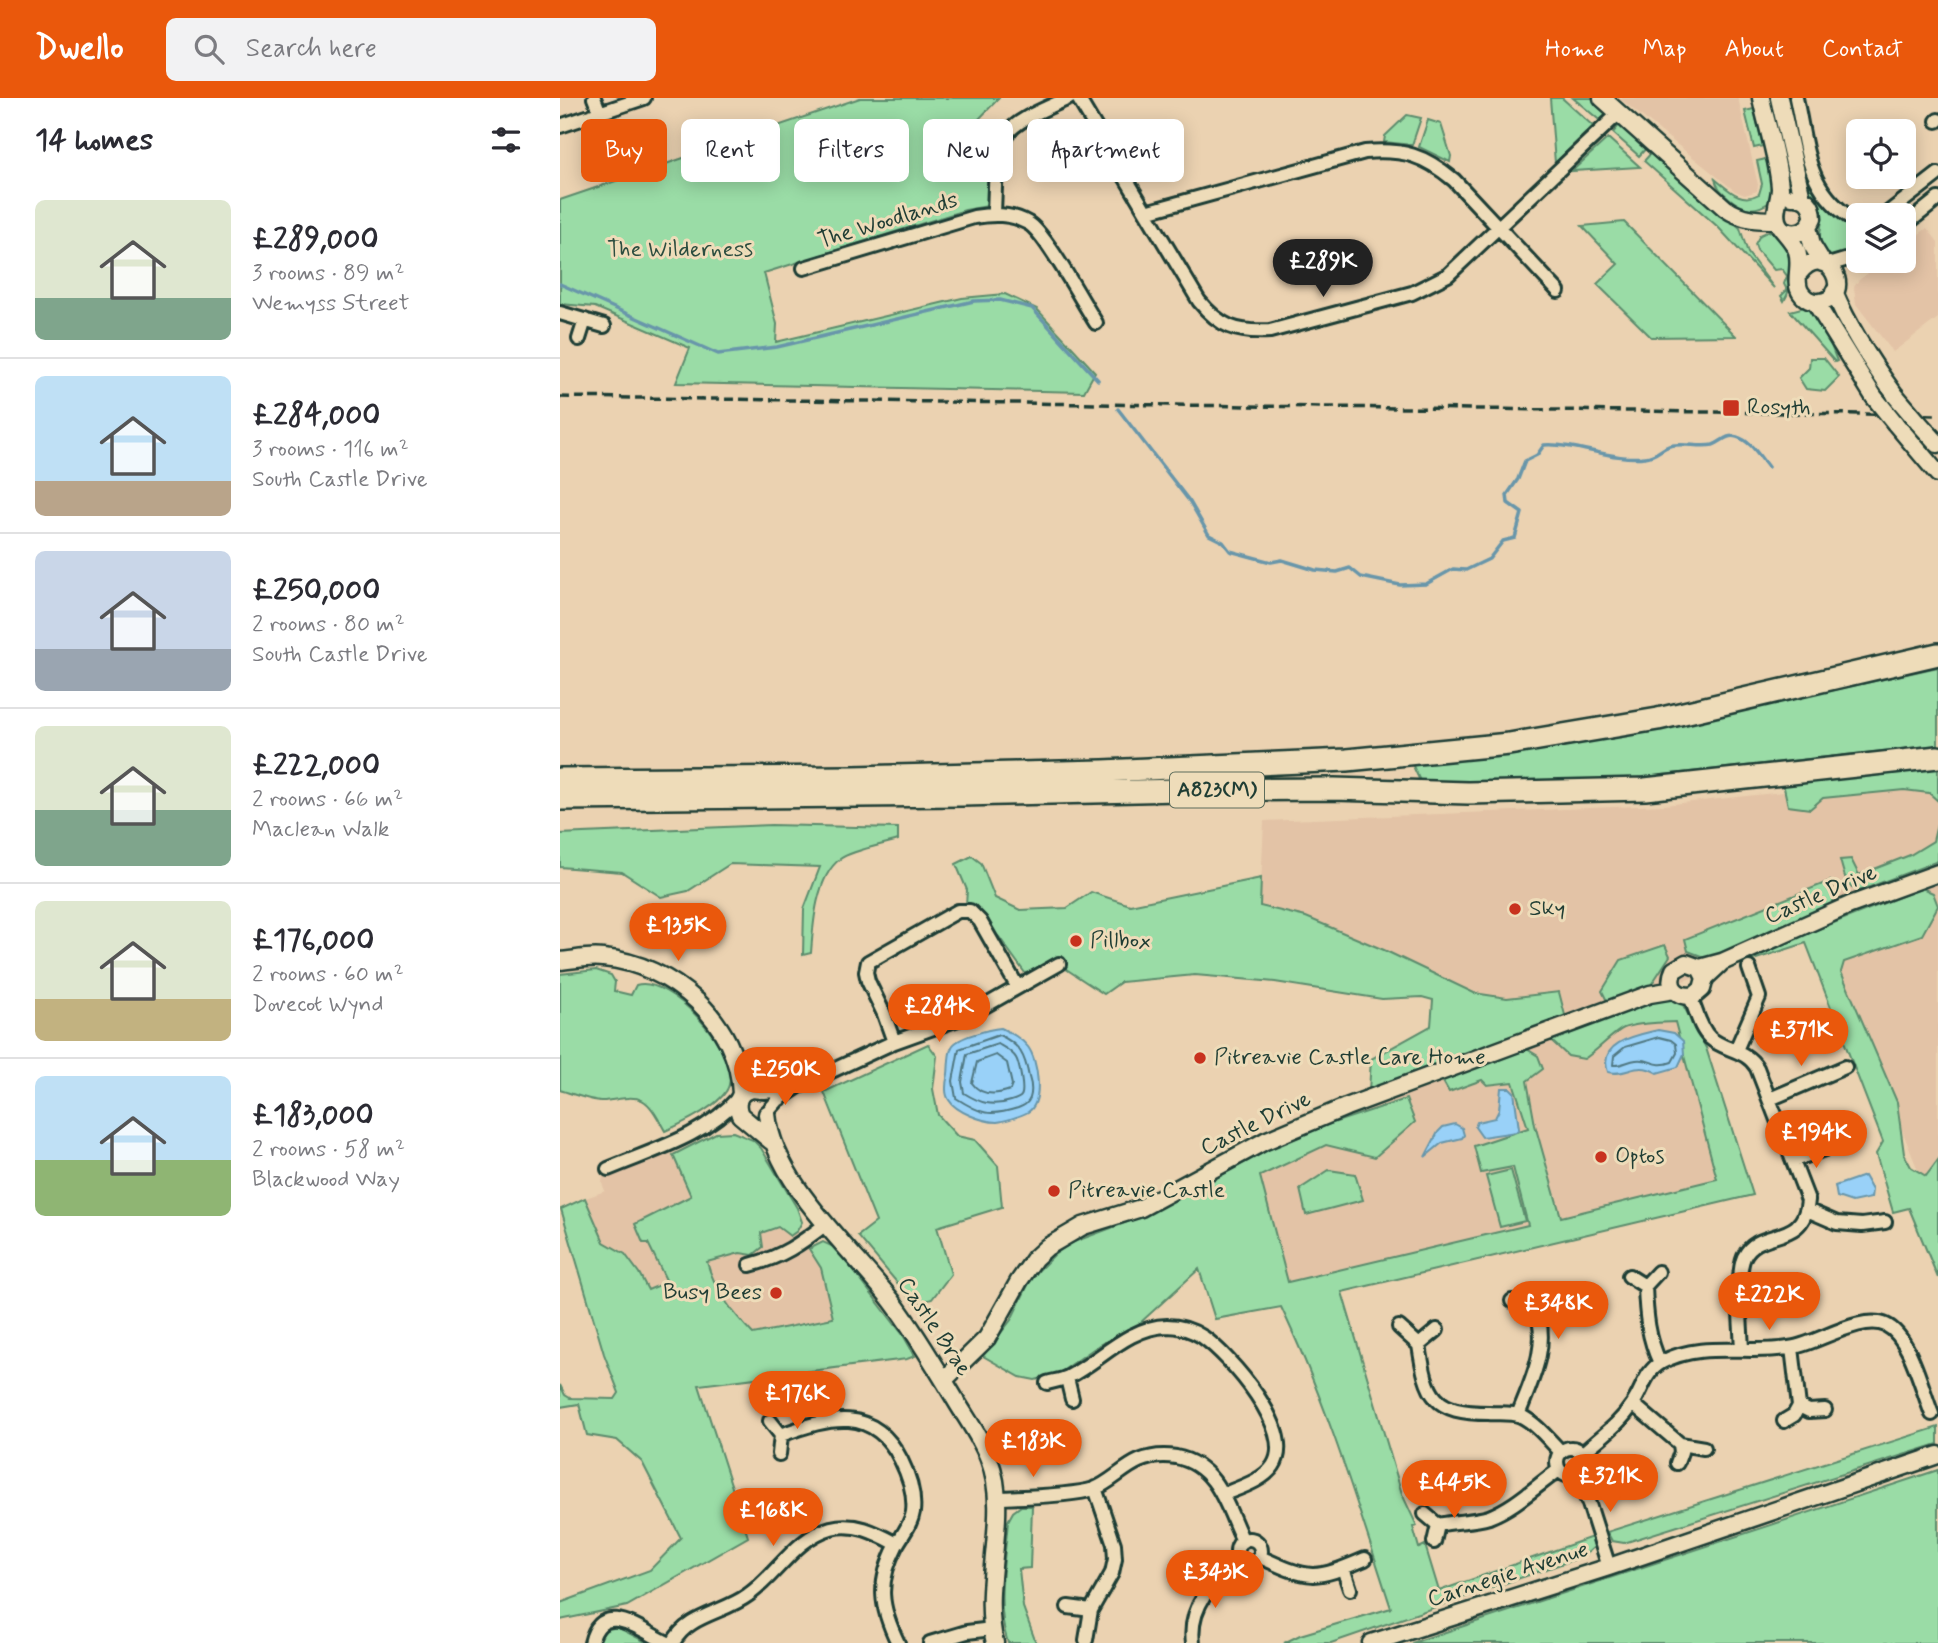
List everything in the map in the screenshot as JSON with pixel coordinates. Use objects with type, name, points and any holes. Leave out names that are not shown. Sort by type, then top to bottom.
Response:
[{"type":"highway","name":"A823(M)","points":[[560,776],[632,779],[853,777],[1103,771],[1358,759],[1509,744],[1658,719],[1938,654]]},
{"type":"highway","name":"A823(M)","points":[[560,799],[1180,790],[1334,789],[1468,793],[1645,789],[1938,757]]},
{"type":"street","points":[[594,98],[600,113]]},
{"type":"street","points":[[560,126],[644,98]]},
{"type":"street","points":[[994,214],[996,159],[1005,134],[1032,114],[1069,98]]},
{"type":"street","points":[[1078,98],[1199,301],[1211,317],[1231,328],[1250,332],[1270,331],[1412,293],[1432,285],[1448,275],[1619,113]]},
{"type":"street","points":[[1602,98],[1734,214],[1751,220],[1780,219],[1798,233],[1808,227]]},
{"type":"street","points":[[1779,98],[1802,198]]},
{"type":"street","points":[[1796,98],[1814,177],[1830,202],[1846,214]]},
{"type":"street","points":[[1759,99],[1778,176],[1780,219],[1797,250],[1799,290],[1803,296],[1815,302],[1874,397],[1938,474]]},
{"type":"street","points":[[1146,212],[1365,152],[1390,150],[1414,154],[1435,164],[1454,180],[1558,291]]},
{"type":"street","points":[[1901,203],[1938,174]]},
{"type":"street","points":[[1780,219],[1791,197],[1802,198],[1810,204],[1813,213],[1808,227],[1812,245],[1836,274],[1836,286],[1846,322],[1895,394],[1938,444]]},
{"type":"street","points":[[1916,217],[1938,200]]},
{"type":"street","name":"The Woodlands","points":[[804,268],[948,224],[994,214],[1012,217],[1029,223],[1042,237],[1096,323]]},
{"type":"street","points":[[1800,272],[1810,263],[1825,264],[1846,259]]},
{"type":"street","points":[[1815,302],[1826,300],[1846,272]]},
{"type":"street","points":[[560,313],[604,326]]},
{"type":"street","points":[[579,339],[585,320]]},
{"type":"street","name":"Castle Drive","points":[[944,1380],[987,1338],[1035,1258],[1073,1231],[1141,1208],[1265,1142],[1309,1122],[1673,985],[1674,970],[1682,964],[1691,963],[1698,984],[1722,962],[1850,905],[1938,873]]},
{"type":"street","points":[[894,1042],[868,981],[868,962],[958,911],[970,911],[980,921],[1017,986]]},
{"type":"street","name":"Castle Brae","points":[[560,961],[600,957],[628,962],[677,983],[698,1000],[728,1042],[739,1066],[769,1099],[773,1143]]},
{"type":"street","points":[[713,1120],[759,1120],[778,1100],[799,1086],[894,1042],[969,1015],[1059,964]]},
{"type":"street","points":[[1736,1050],[1759,997],[1749,968]]},
{"type":"street","points":[[1673,985],[1679,994],[1698,984],[1698,1013],[1702,1027],[1710,1037],[1753,1061],[1807,1195],[1808,1210],[1797,1227],[1785,1235],[1758,1243],[1744,1258],[1741,1278],[1742,1349]]},
{"type":"street","name":"Castle Brae","points":[[739,1066],[738,1110],[773,1143],[799,1187],[826,1224],[892,1301],[944,1380],[989,1459],[998,1499],[990,1585],[993,1636]]},
{"type":"street","points":[[1770,1099],[1845,1067]]},
{"type":"street","points":[[608,1169],[668,1144],[713,1120],[751,1088],[762,1091],[799,1086]]},
{"type":"street","points":[[1794,1160],[1827,1148]]},
{"type":"street","points":[[1808,1210],[1837,1223],[1862,1225],[1885,1222]]},
{"type":"street","points":[[750,1265],[776,1258],[826,1224]]},
{"type":"street","points":[[1658,1272],[1645,1286],[1649,1335],[1660,1363]]},
{"type":"street","points":[[1629,1276],[1645,1286]]},
{"type":"street","points":[[1535,1308],[1543,1296]]},
{"type":"street","points":[[1512,1301],[1525,1302],[1535,1308],[1541,1326],[1538,1362],[1518,1415]]},
{"type":"street","points":[[1582,1454],[1616,1424],[1633,1404],[1644,1379],[1660,1363],[1692,1352],[1792,1348],[1815,1342],[1859,1324],[1873,1322],[1886,1325],[1902,1339],[1932,1414]]},
{"type":"street","points":[[1047,1383],[1066,1378],[1112,1348],[1154,1328],[1177,1327],[1203,1337],[1253,1388],[1265,1409],[1277,1444],[1276,1461],[1270,1470],[1222,1495]]},
{"type":"street","points":[[1399,1327],[1419,1345],[1427,1386],[1440,1402],[1455,1411],[1465,1413],[1518,1415],[1539,1429],[1561,1452]]},
{"type":"street","points":[[1419,1345],[1437,1330]]},
{"type":"street","points":[[1784,1421],[1794,1415],[1799,1406],[1792,1348]]},
{"type":"street","points":[[1066,1378],[1072,1399]]},
{"type":"street","points":[[1633,1404],[1680,1444],[1704,1448]]},
{"type":"street","points":[[1799,1406],[1810,1411],[1825,1409]]},
{"type":"street","points":[[781,1435],[822,1422],[844,1419],[863,1422],[885,1435],[896,1448],[912,1492],[911,1520],[884,1572],[882,1590],[886,1617],[898,1643]]},
{"type":"street","points":[[770,1421],[781,1435],[779,1454]]},
{"type":"street","points":[[1677,1463],[1681,1452],[1680,1444]]},
{"type":"street","points":[[1574,1448],[1582,1454],[1585,1466],[1577,1475],[1567,1476],[1559,1470],[1557,1461],[1561,1452],[1574,1448]]},
{"type":"street","name":"Carnegie Avenue","points":[[1371,1643],[1609,1567],[1938,1455]]},
{"type":"street","points":[[998,1499],[1095,1488],[1134,1463],[1150,1457],[1165,1456],[1186,1460],[1212,1478],[1243,1541]]},
{"type":"street","points":[[1425,1514],[1438,1525],[1485,1518],[1515,1503],[1559,1470]]},
{"type":"street","points":[[1577,1475],[1590,1504],[1609,1567]]},
{"type":"street","points":[[1086,1640],[1091,1610],[1112,1573],[1116,1551],[1095,1488]]},
{"type":"street","points":[[1434,1542],[1438,1525]]},
{"type":"street","points":[[673,1643],[684,1626],[741,1600],[760,1586],[800,1545],[827,1530],[855,1527],[877,1533],[897,1544]]},
{"type":"street","points":[[1253,1540],[1259,1544],[1260,1557],[1252,1563],[1245,1563],[1240,1559],[1237,1549],[1243,1541],[1253,1540]]},
{"type":"street","points":[[1260,1557],[1303,1575],[1316,1576],[1365,1559]]},
{"type":"street","points":[[1193,1643],[1191,1627],[1197,1609],[1212,1584],[1240,1559]]},
{"type":"street","points":[[1343,1568],[1350,1589]]},
{"type":"street","points":[[1068,1607],[1091,1610]]},
{"type":"street","points":[[591,1643],[593,1633],[598,1627],[622,1619],[668,1643]]},
{"type":"street","points":[[930,1643],[967,1632],[993,1636]]},
{"type":"shaded area","points":[[1619,98],[1738,98],[1758,185],[1757,191],[1745,195],[1735,191]]},
{"type":"shaded area","points":[[1927,228],[1938,242],[1938,318],[1893,352],[1856,304],[1854,287],[1868,273],[1916,273],[1916,237]]},
{"type":"shaded area","points":[[1938,775],[1938,1221],[1817,915],[1680,982],[1662,1001],[1675,1022],[1717,1179],[1288,1283],[1260,1176],[1265,1141],[1520,1043],[1474,993],[1306,917],[1260,906],[1264,821],[1664,805]]},
{"type":"shaded area","points":[[668,1144],[691,1195],[648,1242],[668,1282],[648,1290],[625,1254],[604,1242],[586,1198],[605,1191],[602,1183],[608,1169]]},
{"type":"shaded area","points":[[778,1227],[790,1235],[797,1231],[821,1268],[833,1318],[753,1334],[712,1282],[707,1262],[740,1253],[753,1255],[761,1250],[760,1234]]},
{"type":"green space","name":"The Wilderness","points":[[860,98],[999,98],[979,119],[923,119],[923,182],[987,182],[988,206],[965,210],[764,273],[777,324],[776,342],[962,298],[1005,294],[1037,309],[1095,372],[1084,392],[676,383],[690,348],[595,307],[560,304],[560,200],[613,182],[667,182],[667,164],[681,159],[681,182],[780,182],[780,125],[794,120],[794,182],[909,182],[909,119],[798,119]]},
{"type":"green space","points":[[1550,98],[1562,98],[1593,126],[1555,163]]},
{"type":"green space","points":[[1573,98],[1593,98],[1609,112],[1609,116],[1603,123]]},
{"type":"green space","points":[[1754,109],[1763,146],[1754,148],[1745,111]]},
{"type":"green space","points":[[1407,115],[1421,118],[1412,145],[1384,142],[1385,136]]},
{"type":"green space","points":[[1428,120],[1441,124],[1451,156],[1450,162],[1419,147]]},
{"type":"green space","points":[[1621,123],[1648,146],[1639,156],[1613,133]]},
{"type":"green space","points":[[1608,138],[1640,167],[1572,171]]},
{"type":"green space","points":[[1653,151],[1740,228],[1748,253],[1774,288],[1718,227],[1644,161]]},
{"type":"green space","points":[[1766,159],[1773,187],[1771,201],[1765,205],[1749,208],[1739,205],[1717,185],[1715,179],[1741,197],[1759,194],[1762,184],[1757,161]]},
{"type":"green space","points":[[1806,166],[1819,194],[1846,218],[1844,256],[1831,257],[1821,245],[1821,209],[1804,179],[1801,168]]},
{"type":"green space","points":[[1624,222],[1736,336],[1651,337],[1597,284],[1618,264],[1582,226]]},
{"type":"green space","points":[[1769,231],[1782,240],[1788,252],[1789,288],[1784,301],[1781,296],[1787,290],[1784,284],[1787,276],[1782,269],[1774,270],[1755,244],[1760,235]]},
{"type":"green space","points":[[1805,307],[1817,317],[1837,361],[1835,362],[1790,311]]},
{"type":"green space","points":[[1810,358],[1824,358],[1839,377],[1825,391],[1806,389],[1799,378],[1809,368]]},
{"type":"green space","points":[[1938,667],[1938,745],[1626,779],[1421,783],[1412,764],[1561,746],[1748,709]]},
{"type":"green space","points":[[1938,766],[1938,801],[1929,793],[1904,790],[1823,798],[1810,809],[1788,806],[1783,783]]},
{"type":"green space","points":[[1938,820],[1938,861],[1859,891],[1848,882],[1840,860],[1851,859],[1859,875],[1910,855],[1933,841]]},
{"type":"green space","points":[[771,825],[898,828],[898,840],[852,853],[832,867],[817,902],[811,953],[803,955],[804,909],[820,867],[730,864],[688,891],[661,897],[622,872],[560,867],[560,834]]},
{"type":"green space","points":[[972,856],[981,863],[995,898],[1020,910],[1067,908],[1091,892],[1130,905],[1261,878],[1260,906],[1306,917],[1474,993],[1507,998],[1559,992],[1566,1019],[1369,1091],[1371,1059],[1431,1026],[1433,1000],[1422,997],[1382,999],[1275,982],[1195,975],[1121,982],[1104,994],[1063,967],[1025,973],[999,937],[966,905],[967,890],[956,864]]},
{"type":"green space","points":[[1830,881],[1835,893],[1833,904],[1709,959],[1688,951],[1685,939]]},
{"type":"green space","points":[[1922,888],[1933,893],[1938,906],[1922,935],[1844,962],[1841,972],[1897,1102],[1904,1154],[1911,1167],[1926,1176],[1938,1160],[1938,1278],[1909,1208],[1893,1212],[1876,1154],[1883,1142],[1806,943],[1747,962],[1745,958]]},
{"type":"green space","points":[[1665,945],[1670,956],[1649,988],[1608,1003],[1602,991],[1621,960]]},
{"type":"green space","points":[[596,970],[611,975],[615,982],[614,991],[631,995],[636,985],[650,985],[666,991],[699,1018],[713,1036],[729,1071],[729,1085],[719,1099],[701,1113],[665,1131],[653,1110],[642,1100],[627,1098],[600,1101],[560,1090],[560,974]]},
{"type":"green space","points":[[1667,996],[1683,1005],[1706,1048],[1753,1195],[1342,1292],[1402,1494],[1417,1526],[1413,1527],[1419,1548],[1425,1545],[1439,1591],[1592,1537],[1594,1547],[1584,1556],[1331,1643],[1284,1643],[1300,1635],[1391,1608],[1327,1418],[1281,1307],[1215,1319],[1199,1269],[1140,1323],[1099,1345],[1058,1374],[1035,1380],[1020,1377],[983,1356],[1011,1320],[1028,1285],[1039,1270],[1071,1243],[1146,1215],[1264,1151],[1327,1125],[1406,1099],[1415,1122],[1375,1157],[1326,1145],[1260,1176],[1288,1282],[1528,1225],[1513,1167],[1481,1173],[1474,1146],[1528,1128],[1513,1082],[1487,1085],[1482,1080],[1449,1092],[1441,1078],[1525,1048],[1538,1056],[1543,1069],[1527,1081],[1535,1125],[1561,1217],[1717,1179],[1675,1022],[1624,1028],[1584,1059],[1568,1056],[1544,1034]]},
{"type":"green space","points":[[928,1044],[937,1056],[933,1089],[938,1115],[957,1136],[975,1140],[998,1166],[1002,1207],[937,1227],[951,1274],[932,1299],[915,1304],[858,1236],[876,1222],[824,1092]]},
{"type":"green space","points":[[733,1132],[753,1140],[761,1148],[797,1208],[802,1222],[790,1236],[778,1227],[761,1233],[763,1247],[753,1255],[740,1253],[707,1262],[720,1292],[738,1318],[753,1334],[833,1318],[821,1268],[809,1249],[823,1242],[836,1248],[903,1335],[915,1356],[699,1385],[748,1537],[627,1606],[560,1620],[560,1603],[650,1570],[681,1538],[642,1462],[617,1440],[587,1435],[579,1404],[560,1407],[560,1385],[565,1395],[570,1398],[615,1399],[619,1393],[604,1354],[561,1209],[585,1198],[604,1242],[625,1254],[648,1290],[667,1282],[648,1243],[643,1243],[635,1224],[691,1196],[673,1155],[716,1133]]},
{"type":"green space","points":[[1329,1170],[1355,1174],[1363,1200],[1306,1215],[1300,1189]]},
{"type":"green space","points":[[1511,1170],[1525,1221],[1500,1227],[1486,1176]]},
{"type":"green space","points":[[1938,1427],[1938,1444],[1624,1543],[1612,1541],[1607,1532]]},
{"type":"green space","points":[[1938,1470],[1938,1643],[1412,1643]]},
{"type":"green space","points":[[1021,1506],[1032,1506],[1030,1568],[1019,1569],[1023,1607],[1036,1643],[1008,1643],[1002,1613],[1008,1521],[1013,1512]]},
{"type":"green space","points":[[617,1627],[648,1643],[597,1643],[605,1630]]},
{"type":"water","points":[[1001,1028],[1019,1038],[1032,1053],[1038,1090],[1033,1107],[1028,1112],[991,1122],[957,1108],[947,1097],[946,1087],[950,1053],[955,1043],[974,1034]]},
{"type":"water","points":[[1658,1030],[1674,1033],[1683,1041],[1684,1054],[1678,1067],[1657,1073],[1643,1068],[1608,1072],[1606,1062],[1613,1047],[1630,1038]]},
{"type":"water","points":[[1501,1088],[1510,1088],[1514,1092],[1519,1129],[1516,1132],[1482,1137],[1475,1127],[1477,1122],[1495,1118],[1499,1110]]},
{"type":"water","points":[[1455,1124],[1462,1128],[1462,1138],[1442,1143],[1425,1157],[1438,1132],[1443,1127]]},
{"type":"water","points":[[1864,1176],[1872,1190],[1871,1198],[1852,1202],[1837,1197],[1835,1186]]},
{"type":"waterway","points":[[560,284],[718,354],[777,347],[974,301],[1000,300],[1032,308],[1098,380]]},
{"type":"waterway","points":[[1118,409],[1190,502],[1209,535],[1223,542],[1230,551],[1271,562],[1282,560],[1315,570],[1337,572],[1350,568],[1361,577],[1400,585],[1426,584],[1453,569],[1466,570],[1489,559],[1503,541],[1515,538],[1522,513],[1508,503],[1507,495],[1518,479],[1525,461],[1537,455],[1544,445],[1632,458],[1653,455],[1669,446],[1713,445],[1733,436],[1751,445],[1768,467]]},
{"type":"railway","points":[[560,397],[1938,415]]},
{"type":"place","name":"Rosyth","points":[[1731,408]]},
{"type":"place","name":"Sky","points":[[1515,909]]},
{"type":"place","name":"Pillbox","points":[[1076,941]]},
{"type":"place","name":"Pitreavie Castle Care Home","points":[[1200,1058]]},
{"type":"place","name":"Optos","points":[[1601,1157]]},
{"type":"place","name":"Pitreavie Castle","points":[[1054,1191]]},
{"type":"place","name":"Busy Bees","points":[[776,1293]]}]
